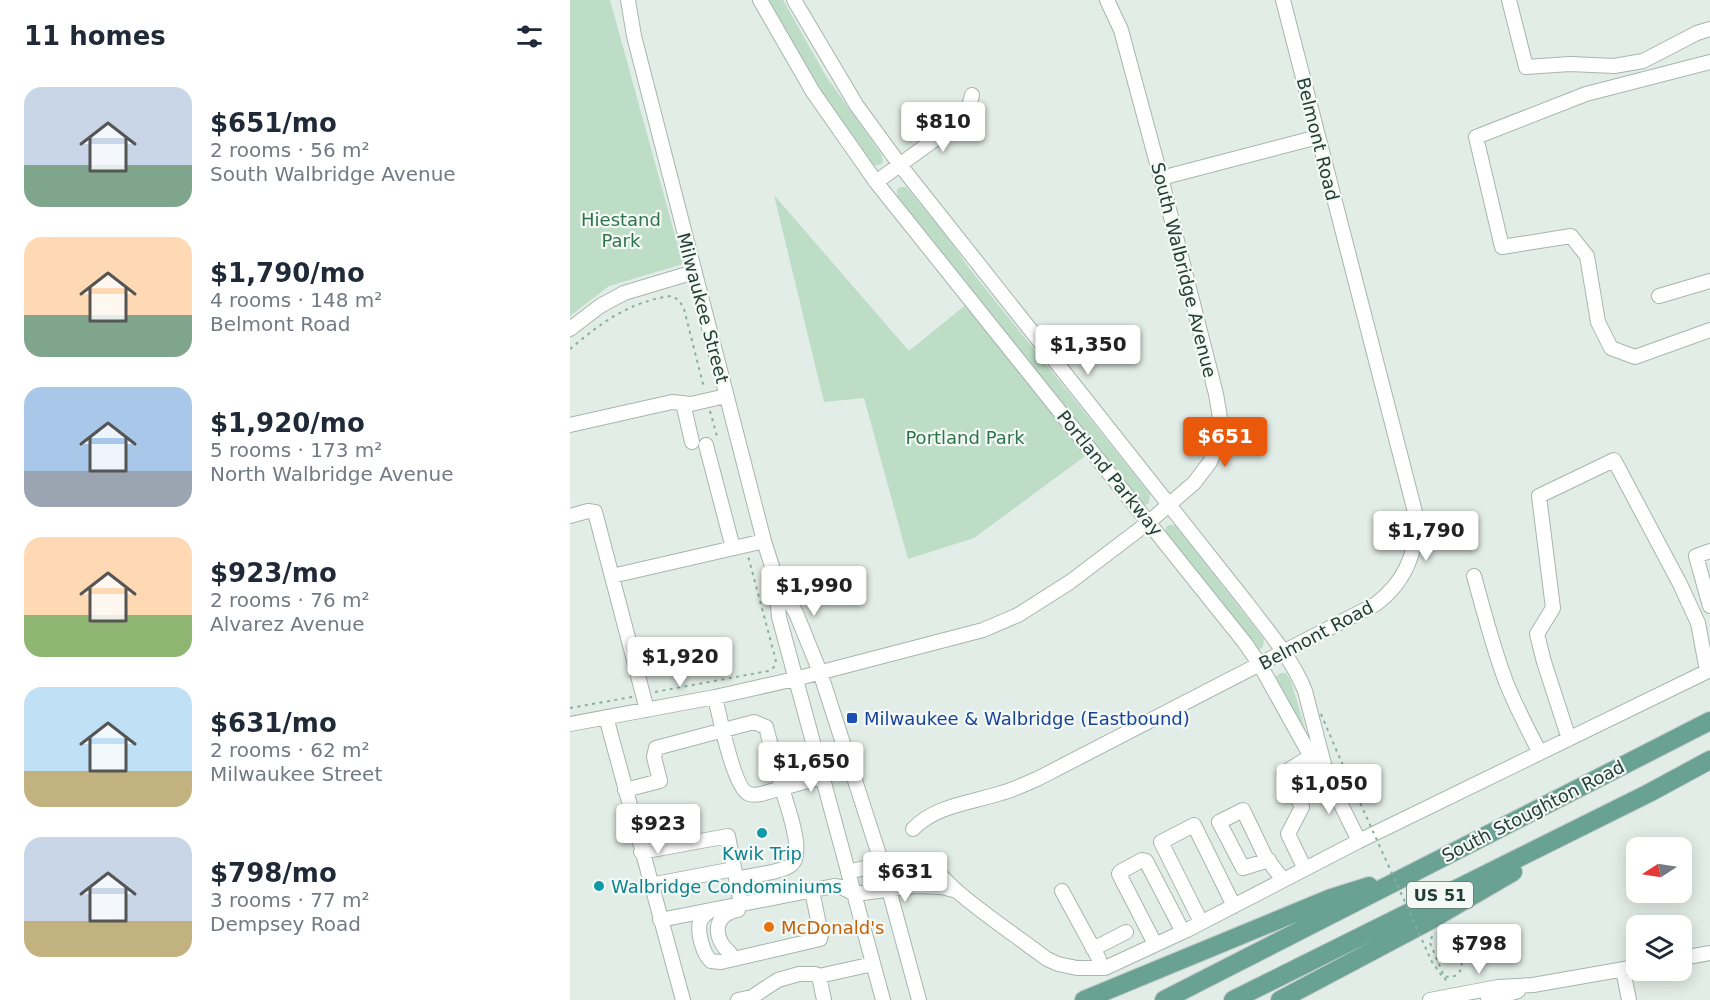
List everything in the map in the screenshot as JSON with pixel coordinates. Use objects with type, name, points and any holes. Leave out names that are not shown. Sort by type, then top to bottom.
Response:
[{"type":"main road","name":"South Stoughton Road","points":[[1164,1000],[1710,721]]},
{"type":"main road","name":"South Stoughton Road","points":[[1233,1000],[1710,760]]},
{"type":"main road","points":[[1280,1000],[1429,921],[1649,792]]},
{"type":"main road","points":[[1084,1000],[1331,898],[1422,868]]},
{"type":"street","name":"Milwaukee Street","points":[[619,0],[634,36]]},
{"type":"street","name":"Milwaukee Street","points":[[628,0],[634,36],[764,541],[776,579],[796,613],[820,672],[882,864],[919,1000]]},
{"type":"street","name":"Portland Parkway","points":[[760,0],[813,93],[876,182],[1245,643],[1260,665],[1311,756],[1327,776]]},
{"type":"street","name":"Portland Parkway","points":[[794,0],[857,106],[900,165],[1283,651],[1301,681],[1327,776],[1359,841]]},
{"type":"street","name":"South Walbridge Avenue","points":[[570,724],[715,697],[795,679],[983,630],[1018,615],[1070,582],[1170,505],[1194,483],[1210,462],[1216,447],[1220,418],[1216,394],[1121,30],[1107,0]]},
{"type":"street","name":"Belmont Road","points":[[913,829],[929,816],[946,808],[1001,794],[1026,784],[1376,604],[1398,583],[1411,557],[1416,538],[1415,512],[1283,0]]},
{"type":"street","points":[[1509,0],[1526,67],[1570,64],[1614,66],[1643,61],[1710,29]]},
{"type":"street","points":[[1710,62],[1586,94],[1476,137],[1502,247],[1571,236],[1587,256],[1598,322],[1611,348],[1635,357],[1710,330]]},
{"type":"street","points":[[876,182],[934,140],[961,117],[972,95]]},
{"type":"street","points":[[1161,178],[1318,137]]},
{"type":"street","points":[[570,329],[600,306],[624,293],[694,272]]},
{"type":"street","points":[[1659,296],[1710,281]]},
{"type":"street","points":[[570,424],[672,402],[691,404],[726,396]]},
{"type":"street","points":[[683,403],[692,442]]},
{"type":"street","points":[[713,445],[739,547]]},
{"type":"street","points":[[848,873],[896,861],[925,866],[935,870],[957,891],[1047,959],[1077,968],[1105,968],[1183,932],[1359,841],[1569,739],[1708,670],[1698,623],[1680,584],[1614,460],[1539,496],[1553,608],[1537,634],[1569,739]]},
{"type":"street","points":[[570,516],[588,511],[595,512],[646,710]]},
{"type":"street","points":[[612,576],[764,541]]},
{"type":"street","points":[[1710,551],[1696,556],[1710,606]]},
{"type":"street","points":[[1474,576],[1506,681],[1522,720],[1540,753]]},
{"type":"street","name":"Milwaukee Street","points":[[776,579],[779,617],[883,1000]]},
{"type":"street","points":[[715,697],[722,730],[741,787],[748,794],[757,794],[823,777]]},
{"type":"street","points":[[606,717],[682,1000]]},
{"type":"street","points":[[625,790],[660,781],[654,758],[656,747],[754,722],[766,727],[798,844],[797,857],[791,865],[780,869],[650,885]]},
{"type":"street","points":[[1305,869],[1288,834],[1302,807],[1284,773],[1311,756]]},
{"type":"street","points":[[1201,922],[1161,842],[1194,825],[1234,906]]},
{"type":"street","points":[[641,852],[728,836],[735,874],[736,908]]},
{"type":"street","points":[[1155,944],[1119,874],[1142,860],[1146,861],[1183,932]]},
{"type":"street","points":[[1269,860],[1283,880]]},
{"type":"street","points":[[660,920],[711,910],[736,908],[834,886],[842,887],[855,894],[928,886],[957,891]]},
{"type":"street","points":[[1062,891],[1099,959],[1100,968]]},
{"type":"street","points":[[711,910],[704,915],[699,926],[704,952],[714,962],[721,962],[818,941],[821,937],[819,925],[806,892]]},
{"type":"street","points":[[736,908],[711,918],[705,927],[708,945],[712,951],[720,954],[811,934],[815,933],[819,925]]},
{"type":"street","points":[[1093,949],[1126,932]]},
{"type":"street","points":[[1692,956],[1710,953]]},
{"type":"street","points":[[738,1000],[752,997],[778,980],[800,974],[819,976],[873,964]]},
{"type":"street","points":[[1430,1000],[1498,987],[1533,985],[1626,970]]},
{"type":"street","points":[[819,976],[824,1000]]},
{"type":"street","points":[[1629,1000],[1630,981]]},
{"type":"street","points":[[1488,1000],[1533,985]]},
{"type":"path","points":[[570,349],[602,323],[622,311],[662,298],[671,296],[676,298],[684,309],[708,400],[713,445]]},
{"type":"path","points":[[570,708],[768,671],[775,666],[775,657],[739,547]]},
{"type":"path","points":[[1322,714],[1432,962],[1442,976],[1450,978],[1459,974],[1462,967],[1461,959],[1448,932],[1438,930]]},
{"type":"path","points":[[1434,932],[1430,943],[1448,987]]},
{"type":"green space","name":"Hiestand Park","points":[[570,0],[610,0],[683,264],[609,286],[570,316]]},
{"type":"green space","points":[[767,0],[783,0],[826,76],[881,154],[882,164],[874,166],[870,163],[824,96]]},
{"type":"green space","points":[[900,187],[906,187],[948,238],[969,268],[1150,494],[1149,503],[1145,505],[1140,503],[897,196],[897,190]]},
{"type":"green space","name":"Portland Park","points":[[774,195],[909,351],[968,303],[1088,454],[974,538],[908,559],[864,398],[824,402]]},
{"type":"green space","points":[[1169,525],[1175,525],[1264,639],[1263,647],[1259,650],[1255,648],[1165,532]]},
{"type":"green space","points":[[1286,673],[1291,681],[1309,742],[1275,681],[1276,676]]},
{"type":"place","name":"Milwaukee & Walbridge (Eastbound)","points":[[852,718]]},
{"type":"place","name":"Kwik Trip","points":[[762,833]]},
{"type":"place","name":"Walbridge Condominiums","points":[[599,886]]},
{"type":"place","name":"McDonald's","points":[[769,927]]}]
